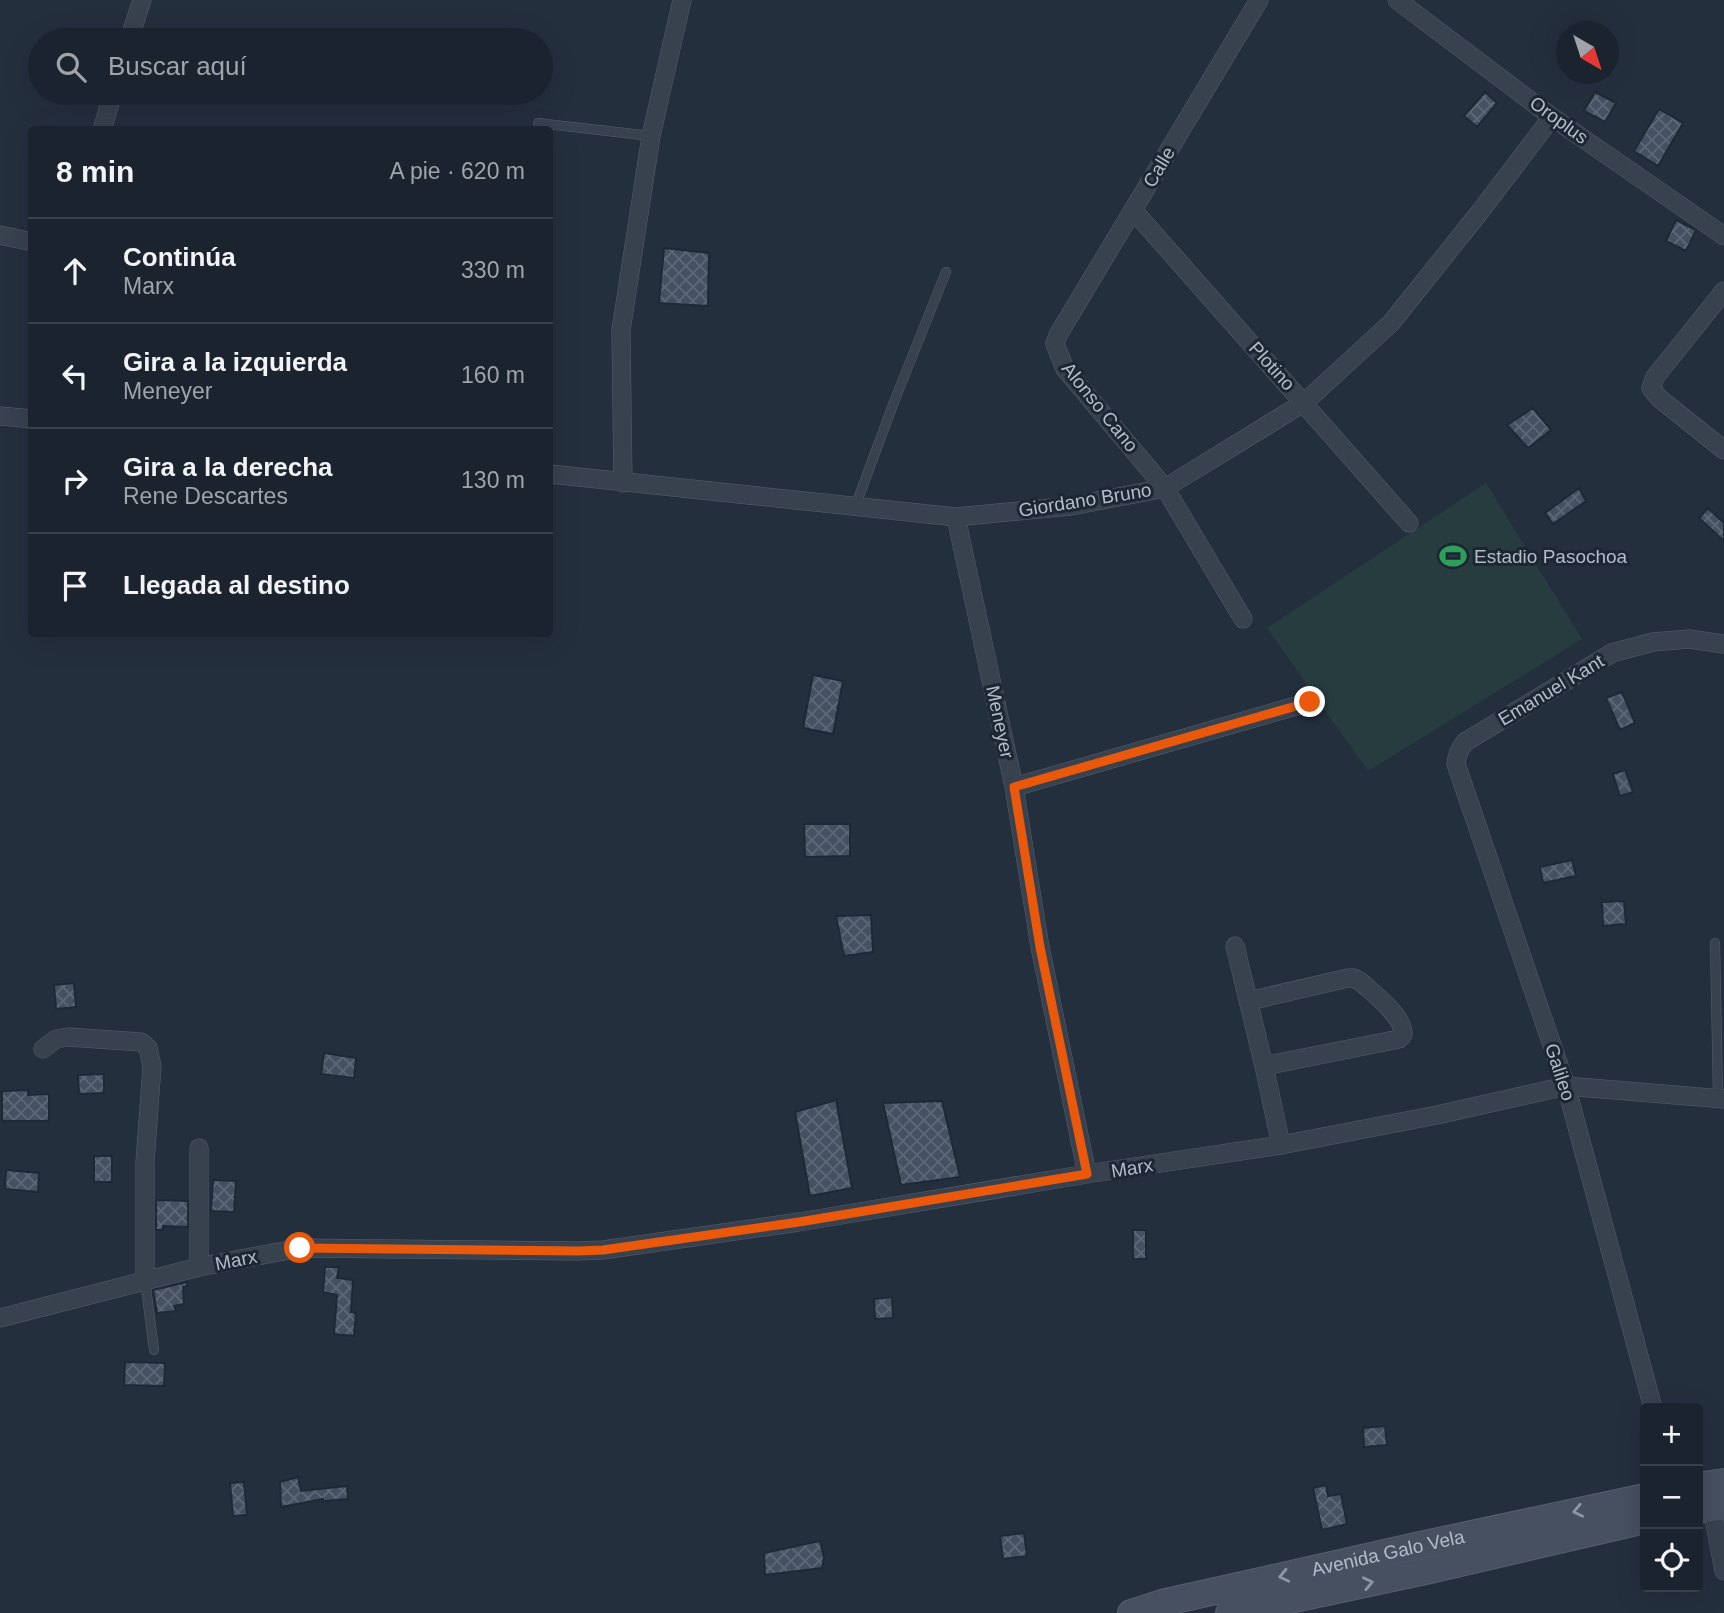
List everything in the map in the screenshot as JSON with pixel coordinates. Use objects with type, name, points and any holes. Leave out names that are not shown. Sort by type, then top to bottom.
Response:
[{"type":"main road","name":"Avenida Galo Vela","points":[[1131,1613],[1163,1608],[1425,1544],[1640,1498]]},
{"type":"main road","name":"Avenida Galo Vela","points":[[1229,1613],[1640,1521]]},
{"type":"main road","points":[[1425,1544],[1430,1570]]},
{"type":"street","points":[[133,28],[142,0]]},
{"type":"street","points":[[623,483],[621,330],[652,136],[682,0]]},
{"type":"street","name":"Calle","points":[[1058,335],[1259,0]]},
{"type":"street","name":"Oroplus","points":[[1397,0],[1552,117],[1724,236]]},
{"type":"street","points":[[103,126],[109,105]]},
{"type":"street","name":"Giordano Bruno","points":[[553,474],[956,517],[1071,506],[1165,488],[1305,402],[1391,323],[1552,117]]},
{"type":"street","name":"Plotino","points":[[1133,210],[1409,523]]},
{"type":"street","points":[[0,235],[28,241]]},
{"type":"street","points":[[1724,290],[1655,377],[1651,388],[1659,398],[1724,450]]},
{"type":"street","name":"Alonso Cano","points":[[1058,335],[1055,344],[1065,369],[1165,488],[1243,619]]},
{"type":"street","points":[[0,416],[28,419]]},
{"type":"street","name":"Meneyer","points":[[956,517],[1014,787],[1040,947],[1087,1174]]},
{"type":"street","name":"Emanuel Kant","points":[[1465,742],[1612,653],[1653,642],[1689,639],[1724,644]]},
{"type":"street","points":[[1014,787],[1310,702]]},
{"type":"street","name":"Galileo","points":[[1465,742],[1459,751],[1456,764],[1566,1086],[1652,1403]]},
{"type":"street","points":[[1235,946],[1281,1145]]},
{"type":"street","points":[[1249,1001],[1354,978],[1398,1017],[1403,1026],[1403,1035],[1399,1039],[1264,1066]]},
{"type":"street","points":[[43,1049],[56,1039],[68,1037],[141,1042],[148,1048],[152,1066],[145,1161],[145,1280]]},
{"type":"street","name":"Marx","points":[[0,1318],[199,1267],[300,1248],[603,1250],[799,1222],[1281,1145],[1437,1115],[1566,1086],[1721,1098]]},
{"type":"street","points":[[199,1148],[199,1267]]},
{"type":"street","points":[[1710,1496],[1724,1571]]},
{"type":"lane","points":[[538,123],[652,136]]},
{"type":"lane","points":[[855,506],[946,272]]},
{"type":"lane","points":[[1714,943],[1721,1098]]},
{"type":"lane","points":[[145,1280],[154,1350]]},
{"type":"green space","name":"Estadio Pasochoa","points":[[1486,483],[1582,639],[1368,771],[1267,628]]},
{"type":"building","points":[[1485,92],[1497,103],[1477,127],[1464,116]]},
{"type":"building","points":[[1595,92],[1616,103],[1605,122],[1584,111]]},
{"type":"building","points":[[1659,109],[1683,123],[1658,166],[1634,151]]},
{"type":"building","points":[[1676,220],[1696,230],[1686,251],[1666,241]]},
{"type":"building","points":[[664,248],[709,253],[708,306],[659,303]]},
{"type":"building","points":[[1533,408],[1551,430],[1528,448],[1507,425]]},
{"type":"building","points":[[1579,488],[1586,501],[1553,524],[1545,513]]},
{"type":"building","points":[[1708,508],[1724,523],[1724,541],[1699,518]]},
{"type":"building","points":[[813,675],[843,681],[833,734],[803,728]]},
{"type":"building","points":[[1622,692],[1635,723],[1620,730],[1606,698]]},
{"type":"building","points":[[1625,770],[1633,792],[1620,796],[1613,774]]},
{"type":"building","points":[[804,824],[850,824],[850,856],[805,857]]},
{"type":"building","points":[[1572,860],[1576,876],[1543,883],[1540,867]]},
{"type":"building","points":[[1624,901],[1626,924],[1603,926],[1602,902]]},
{"type":"building","points":[[871,915],[873,952],[844,956],[836,916]]},
{"type":"building","points":[[74,983],[76,1007],[56,1009],[54,985]]},
{"type":"building","points":[[324,1053],[356,1058],[354,1078],[321,1074]]},
{"type":"building","points":[[104,1074],[104,1093],[79,1094],[78,1075]]},
{"type":"building","points":[[28,1090],[28,1095],[49,1094],[49,1121],[2,1121],[2,1091]]},
{"type":"building","points":[[836,1100],[852,1188],[810,1196],[795,1112]]},
{"type":"building","points":[[942,1101],[960,1177],[901,1185],[883,1103]]},
{"type":"building","points":[[94,1156],[112,1156],[112,1182],[94,1182]]},
{"type":"building","points":[[6,1170],[39,1173],[38,1192],[5,1189]]},
{"type":"building","points":[[213,1180],[236,1181],[234,1212],[211,1211]]},
{"type":"building","points":[[156,1200],[188,1201],[188,1227],[163,1226],[163,1230],[156,1230]]},
{"type":"building","points":[[1133,1230],[1146,1230],[1146,1259],[1133,1259]]},
{"type":"building","points":[[325,1267],[339,1267],[337,1278],[353,1280],[351,1312],[356,1313],[354,1336],[334,1334],[337,1295],[323,1292]]},
{"type":"building","points":[[187,1282],[187,1286],[183,1287],[184,1304],[174,1306],[176,1311],[157,1313],[153,1290]]},
{"type":"building","points":[[892,1297],[893,1318],[875,1319],[874,1299]]},
{"type":"building","points":[[125,1362],[165,1363],[164,1386],[124,1385]]},
{"type":"building","points":[[1385,1426],[1387,1445],[1364,1447],[1363,1428]]},
{"type":"building","points":[[298,1477],[301,1491],[347,1486],[348,1499],[323,1499],[281,1507],[280,1482]]},
{"type":"building","points":[[244,1482],[247,1515],[233,1516],[230,1483]]},
{"type":"building","points":[[1326,1485],[1328,1496],[1341,1494],[1347,1524],[1322,1530],[1313,1488]]},
{"type":"building","points":[[1024,1533],[1027,1556],[1003,1559],[1000,1536]]},
{"type":"building","points":[[820,1541],[824,1558],[822,1568],[765,1575],[764,1553]]},
{"type":"place","name":"Estadio Pasochoa","points":[[1453,556]]},
{"type":"route","points":[[300,1248],[603,1250],[799,1222],[1087,1174],[1040,947],[1014,787],[1310,702]]}]
